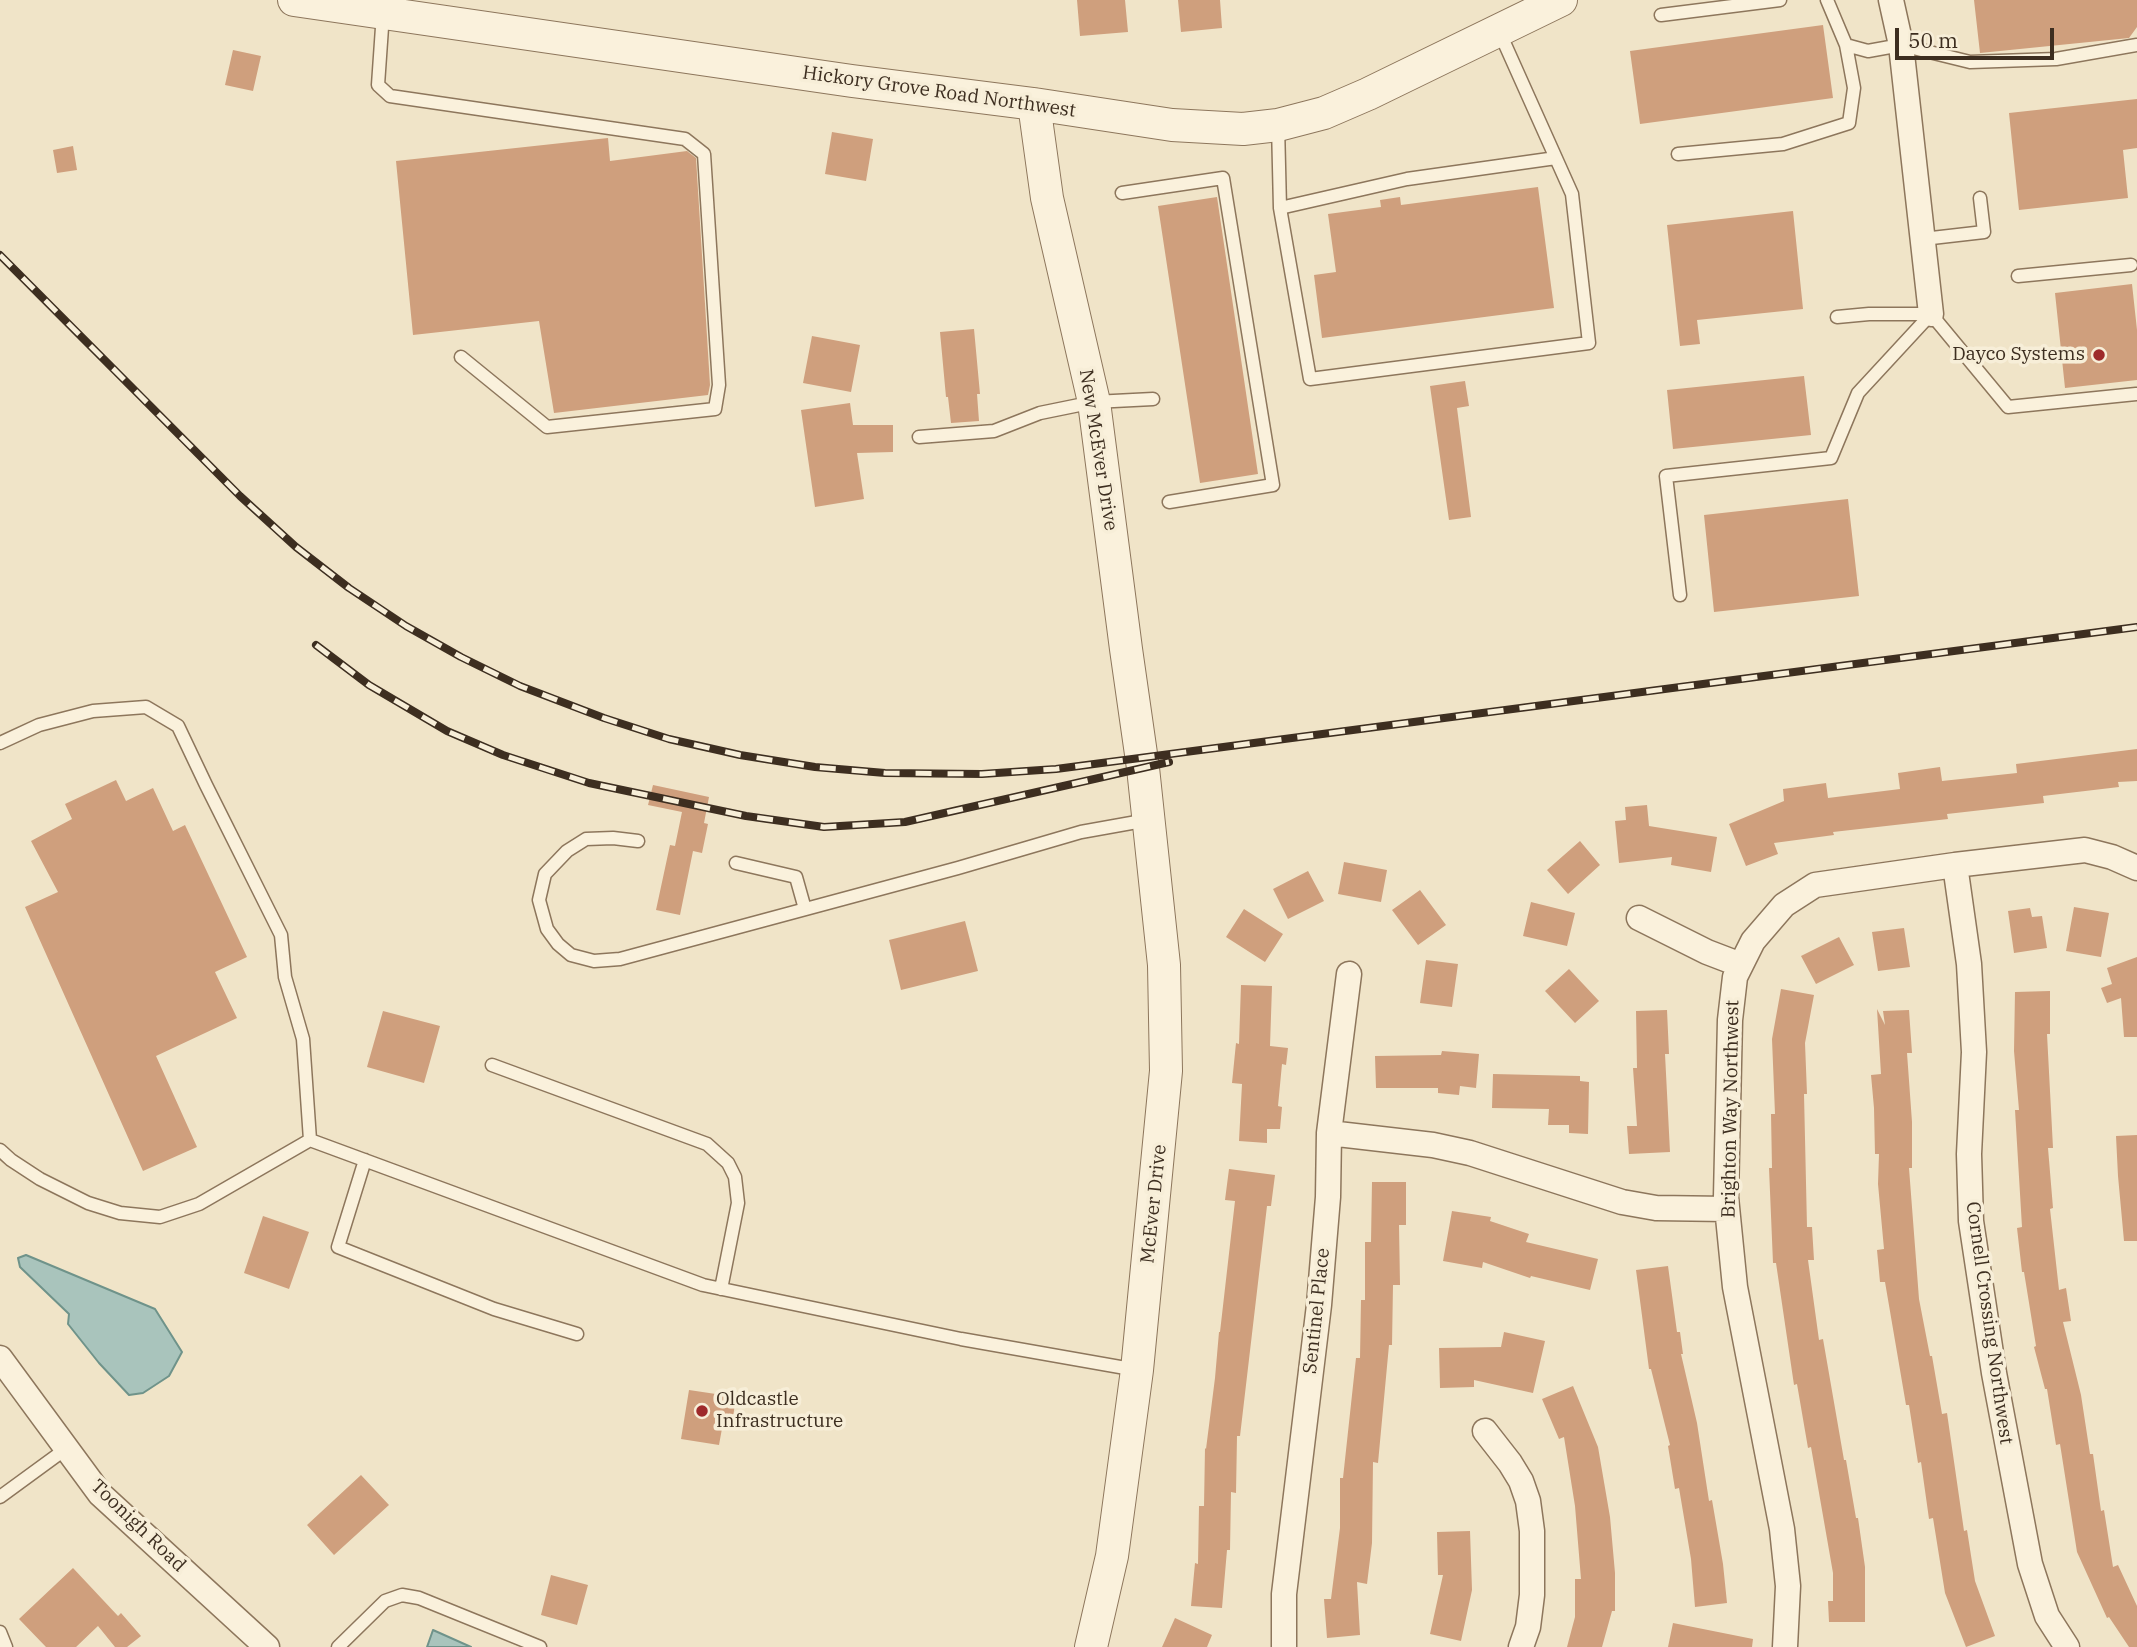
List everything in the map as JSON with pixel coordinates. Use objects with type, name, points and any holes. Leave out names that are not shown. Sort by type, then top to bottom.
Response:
[{"type":"street","name":"Hickory Grove Road Northwest","points":[[294,0],[840,79],[1034,103],[1172,125],[1243,129],[1278,125],[1324,113],[1561,0]]},
{"type":"street","points":[[1891,0],[1901,45],[1931,314]]},
{"type":"street","name":"New McEver Drive","points":[[1034,103],[1047,198],[1094,402],[1142,757]]},
{"type":"street","name":"McEver Drive","points":[[1091,1647],[1112,1556],[1137,1370],[1166,1071],[1164,965],[1142,757]]},
{"type":"street","name":"Brighton Way Northwest","points":[[1785,1647],[1788,1586],[1782,1529],[1735,1287],[1727,1209],[1730,1020],[1735,977],[1753,941],[1784,905],[1815,885],[2085,850],[2112,857],[2137,868]]},
{"type":"street","name":"Cornell Crossing Northwest","points":[[1955,865],[1969,964],[1974,1052],[1969,1154],[1971,1221],[1994,1373],[2030,1564],[2047,1616],[2067,1647]]},
{"type":"street","points":[[1639,918],[1707,952],[1741,965]]},
{"type":"street","name":"Sentinel Place","points":[[1284,1647],[1284,1594],[1319,1305],[1328,1197],[1329,1133],[1349,974]]},
{"type":"street","points":[[1329,1133],[1445,1147],[1622,1202],[1656,1208],[1727,1209]]},
{"type":"street","name":"Toonigh Road","points":[[0,1358],[100,1494],[267,1647]]},
{"type":"street","points":[[1485,1431],[1521,1481],[1528,1502],[1532,1531],[1532,1595],[1528,1627],[1521,1647]]},
{"type":"lane","points":[[1661,15],[1780,0]]},
{"type":"lane","points":[[1678,154],[1783,144],[1849,123],[1854,88],[1846,45],[1827,0]]},
{"type":"lane","points":[[383,13],[378,85],[390,96],[685,139],[704,154],[719,385],[715,409],[547,427],[461,357]]},
{"type":"lane","points":[[1278,125],[1280,208],[1310,379],[1589,343],[1572,194],[1499,31]]},
{"type":"lane","points":[[1846,45],[1868,51],[1901,45],[1970,62],[2056,59],[2137,45]]},
{"type":"lane","points":[[1280,208],[1407,179],[1556,158]]},
{"type":"lane","points":[[1122,193],[1223,178],[1273,485],[1169,502]]},
{"type":"lane","points":[[1923,239],[1984,232],[1980,198]]},
{"type":"lane","points":[[2018,276],[2131,265]]},
{"type":"lane","points":[[1837,317],[1931,314]]},
{"type":"lane","points":[[1931,314],[2008,407],[2136,394]]},
{"type":"lane","points":[[1680,595],[1666,476],[1831,458],[1858,393],[1931,314]]},
{"type":"lane","points":[[919,437],[994,431],[1040,412],[1094,402],[1153,399]]},
{"type":"lane","points":[[0,743],[39,725],[93,711],[146,707],[178,726],[281,935],[285,977],[303,1039],[310,1140]]},
{"type":"lane","points":[[638,841],[586,839],[567,851],[545,874],[539,900],[547,929],[571,955],[594,961],[620,959],[1081,832],[1148,820]]},
{"type":"lane","points":[[736,863],[796,877],[805,909]]},
{"type":"lane","points":[[492,1065],[707,1144],[728,1163],[735,1177],[738,1203],[721,1289]]},
{"type":"lane","points":[[0,1150],[40,1179],[88,1203],[120,1213],[160,1217],[199,1203],[310,1140],[684,1279],[961,1339],[1137,1370]]},
{"type":"lane","points":[[365,1160],[338,1247],[494,1309],[577,1334]]},
{"type":"lane","points":[[0,1497],[67,1448]]},
{"type":"lane","points":[[338,1647],[385,1601],[402,1595],[419,1598],[540,1647]]},
{"type":"lane","points":[[0,1632],[6,1647]]},
{"type":"water","points":[[26,1255],[155,1309],[182,1352],[169,1376],[143,1393],[129,1395],[68,1324],[69,1314],[20,1267],[18,1258]]},
{"type":"water","points":[[433,1630],[471,1647],[427,1647]]},
{"type":"building","points":[[1077,0],[1125,0],[1128,32],[1080,36]]},
{"type":"building","points":[[1178,0],[1220,0],[1222,28],[1181,32]]},
{"type":"building","points":[[1974,0],[2137,0],[2137,27],[2129,38],[1980,53]]},
{"type":"building","points":[[1823,25],[1833,98],[1640,124],[1630,51]]},
{"type":"building","points":[[233,50],[261,56],[253,91],[225,85]]},
{"type":"building","points":[[2137,99],[2137,148],[2123,150],[2128,198],[2019,210],[2009,113]]},
{"type":"building","points":[[832,132],[873,139],[866,181],[825,174]]},
{"type":"building","points":[[608,138],[610,161],[687,151],[696,158],[710,385],[708,395],[554,413],[539,321],[413,335],[396,161]]},
{"type":"building","points":[[73,146],[77,170],[57,173],[53,150]]},
{"type":"building","points":[[1538,187],[1554,308],[1322,338],[1314,275],[1336,272],[1328,214],[1381,207],[1380,200],[1400,197],[1401,205]]},
{"type":"building","points":[[1217,197],[1258,474],[1200,483],[1158,206]]},
{"type":"building","points":[[1793,211],[1803,309],[1697,320],[1700,344],[1680,346],[1667,225]]},
{"type":"building","name":"Dayco Systems","points":[[2132,284],[2137,330],[2137,380],[2065,388],[2055,293]]},
{"type":"building","points":[[974,329],[980,394],[977,394],[979,421],[951,423],[940,332]]},
{"type":"building","points":[[812,336],[860,345],[851,392],[803,383]]},
{"type":"building","points":[[1804,376],[1811,435],[1673,449],[1667,390]]},
{"type":"building","points":[[1465,381],[1469,406],[1457,408],[1471,517],[1449,520],[1430,386]]},
{"type":"building","points":[[850,403],[853,425],[893,425],[893,452],[857,453],[864,499],[815,507],[801,410]]},
{"type":"building","points":[[1848,499],[1859,596],[1714,612],[1704,515]]},
{"type":"building","points":[[2137,749],[2137,781],[2118,782],[2119,787],[2043,796],[2044,803],[1947,814],[1948,819],[1833,832],[1834,835],[1774,843],[1778,854],[1746,866],[1729,824],[1784,801],[1783,789],[1826,783],[1828,798],[1900,789],[1898,773],[1940,767],[1942,781],[2017,773],[2016,764]]},
{"type":"building","points":[[116,780],[126,801],[153,788],[173,831],[185,825],[247,957],[215,972],[237,1018],[156,1056],[197,1147],[143,1171],[25,907],[58,892],[31,841],[72,819],[65,804]]},
{"type":"building","points":[[653,785],[709,797],[704,823],[708,824],[702,853],[693,851],[680,915],[656,910],[670,845],[675,846],[682,812],[648,805]]},
{"type":"building","points":[[1647,805],[1649,826],[1717,837],[1711,872],[1671,865],[1672,857],[1619,863],[1615,821],[1626,820],[1625,807]]},
{"type":"building","points":[[1580,841],[1600,865],[1568,894],[1547,870]]},
{"type":"building","points":[[1344,862],[1387,870],[1381,902],[1338,894]]},
{"type":"building","points":[[1308,871],[1324,901],[1288,919],[1273,889]]},
{"type":"building","points":[[1420,890],[1446,925],[1418,945],[1392,910]]},
{"type":"building","points":[[1531,902],[1575,913],[1567,946],[1523,936]]},
{"type":"building","points":[[2074,907],[2109,913],[2101,957],[2066,951]]},
{"type":"building","points":[[2030,908],[2032,917],[2042,916],[2047,948],[2014,953],[2008,911]]},
{"type":"building","points":[[1244,909],[1283,934],[1265,962],[1226,937]]},
{"type":"building","points":[[965,921],[978,971],[901,990],[889,940]]},
{"type":"building","points":[[1904,928],[1910,967],[1878,971],[1872,932]]},
{"type":"building","points":[[1839,937],[1854,965],[1816,984],[1801,956]]},
{"type":"building","points":[[2137,957],[2137,1037],[2124,1037],[2121,998],[2107,1003],[2101,988],[2112,984],[2107,968]]},
{"type":"building","points":[[1426,960],[1458,964],[1452,1007],[1420,1003]]},
{"type":"building","points":[[1569,969],[1599,1001],[1575,1023],[1545,991]]},
{"type":"building","points":[[1241,985],[1272,986],[1270,1046],[1288,1048],[1286,1065],[1282,1064],[1278,1106],[1282,1107],[1280,1129],[1267,1129],[1267,1143],[1239,1141],[1242,1084],[1232,1083],[1236,1043],[1239,1044]]},
{"type":"building","points":[[1781,989],[1814,995],[1805,1043],[1807,1227],[1812,1227],[1814,1260],[1808,1260],[1819,1340],[1823,1339],[1844,1460],[1858,1518],[1865,1567],[1865,1622],[1829,1622],[1828,1601],[1833,1601],[1833,1573],[1811,1447],[1808,1448],[1797,1384],[1794,1385],[1776,1263],[1773,1263],[1769,1168],[1772,1168],[1771,1114],[1775,1114],[1772,1039]]},
{"type":"building","points":[[2050,991],[2050,1034],[2047,1034],[2053,1148],[2048,1148],[2053,1208],[2050,1209],[2059,1290],[2066,1288],[2071,1321],[2063,1322],[2081,1395],[2113,1567],[2118,1565],[2137,1606],[2137,1647],[2129,1647],[2109,1617],[2107,1618],[2077,1552],[2060,1444],[2056,1445],[2047,1389],[2034,1347],[2036,1346],[2022,1272],[2017,1228],[2022,1227],[2015,1110],[2019,1110],[2014,1051],[2015,992]]},
{"type":"building","points":[[1877,1009],[1885,1025],[1883,1011],[1909,1010],[1912,1053],[1907,1053],[1912,1168],[1909,1168],[1919,1299],[1942,1414],[1947,1413],[1964,1531],[1967,1530],[1975,1581],[1995,1636],[1966,1647],[1945,1593],[1933,1518],[1929,1519],[1921,1462],[1918,1463],[1909,1405],[1906,1405],[1885,1282],[1880,1282],[1877,1250],[1884,1249],[1871,1075],[1881,1074]]},
{"type":"building","points":[[1667,1010],[1669,1054],[1665,1054],[1670,1152],[1629,1154],[1627,1126],[1637,1126],[1633,1068],[1637,1068],[1636,1011]]},
{"type":"building","points":[[383,1011],[440,1026],[424,1083],[367,1067]]},
{"type":"building","points":[[1442,1051],[1479,1054],[1476,1088],[1460,1086],[1459,1095],[1438,1093],[1438,1088],[1376,1088],[1375,1056],[1441,1055]]},
{"type":"building","points":[[1493,1074],[1580,1076],[1580,1081],[1589,1082],[1588,1134],[1569,1133],[1569,1125],[1548,1125],[1549,1109],[1492,1108]]},
{"type":"building","points":[[2137,1135],[2137,1241],[2124,1241],[2116,1136]]},
{"type":"building","points":[[1229,1169],[1275,1175],[1271,1206],[1267,1206],[1240,1436],[1237,1436],[1236,1493],[1231,1492],[1230,1550],[1227,1550],[1222,1608],[1191,1606],[1195,1563],[1198,1564],[1199,1506],[1204,1506],[1205,1448],[1235,1201],[1225,1200]]},
{"type":"building","points":[[1372,1182],[1406,1182],[1406,1225],[1399,1225],[1400,1285],[1393,1285],[1392,1345],[1389,1345],[1378,1463],[1373,1462],[1372,1543],[1367,1584],[1357,1582],[1360,1635],[1327,1638],[1324,1599],[1331,1599],[1340,1528],[1340,1478],[1343,1478],[1356,1358],[1360,1358],[1361,1300],[1365,1300],[1365,1242],[1371,1242]]},
{"type":"building","points":[[1452,1211],[1491,1217],[1490,1221],[1529,1234],[1526,1242],[1598,1259],[1590,1290],[1531,1276],[1530,1278],[1483,1262],[1482,1268],[1443,1261]]},
{"type":"building","points":[[263,1216],[309,1232],[289,1289],[244,1273]]},
{"type":"building","points":[[1668,1266],[1677,1332],[1680,1332],[1681,1354],[1697,1423],[1709,1501],[1712,1500],[1727,1603],[1695,1607],[1691,1559],[1679,1488],[1675,1489],[1668,1446],[1670,1445],[1649,1369],[1636,1270]]},
{"type":"building","points":[[1504,1332],[1545,1341],[1533,1393],[1474,1380],[1474,1387],[1440,1388],[1439,1348],[1501,1347]]},
{"type":"building","points":[[1573,1386],[1598,1447],[1610,1517],[1615,1611],[1612,1611],[1602,1647],[1567,1647],[1575,1617],[1575,1579],[1581,1579],[1575,1506],[1564,1437],[1559,1439],[1542,1399]]},
{"type":"building","points":[[689,1390],[736,1397],[732,1424],[723,1423],[719,1445],[681,1439]]},
{"type":"building","points":[[361,1475],[389,1505],[334,1555],[307,1525]]},
{"type":"building","points":[[1470,1531],[1472,1590],[1461,1641],[1430,1634],[1443,1575],[1438,1575],[1437,1532]]},
{"type":"building","points":[[73,1568],[118,1616],[121,1613],[141,1636],[127,1647],[115,1647],[98,1626],[76,1647],[46,1647],[19,1619]]},
{"type":"building","points":[[551,1575],[588,1585],[577,1625],[541,1615]]},
{"type":"building","points":[[1175,1618],[1212,1635],[1207,1647],[1162,1647]]},
{"type":"building","points":[[1673,1623],[1753,1639],[1752,1647],[1668,1647]]},
{"type":"railway","points":[[0,255],[240,496],[296,547],[349,588],[406,626],[520,686],[669,739],[740,755],[815,767],[885,773],[982,774],[1056,769],[2137,627]]},
{"type":"railway","points":[[316,645],[369,685],[447,731],[503,755],[589,783],[746,816],[824,827],[905,822],[1169,762]]},
{"type":"place","name":"Dayco Systems","points":[[2099,355]]},
{"type":"place","name":"Oldcastle Infrastructure","points":[[702,1411]]}]
